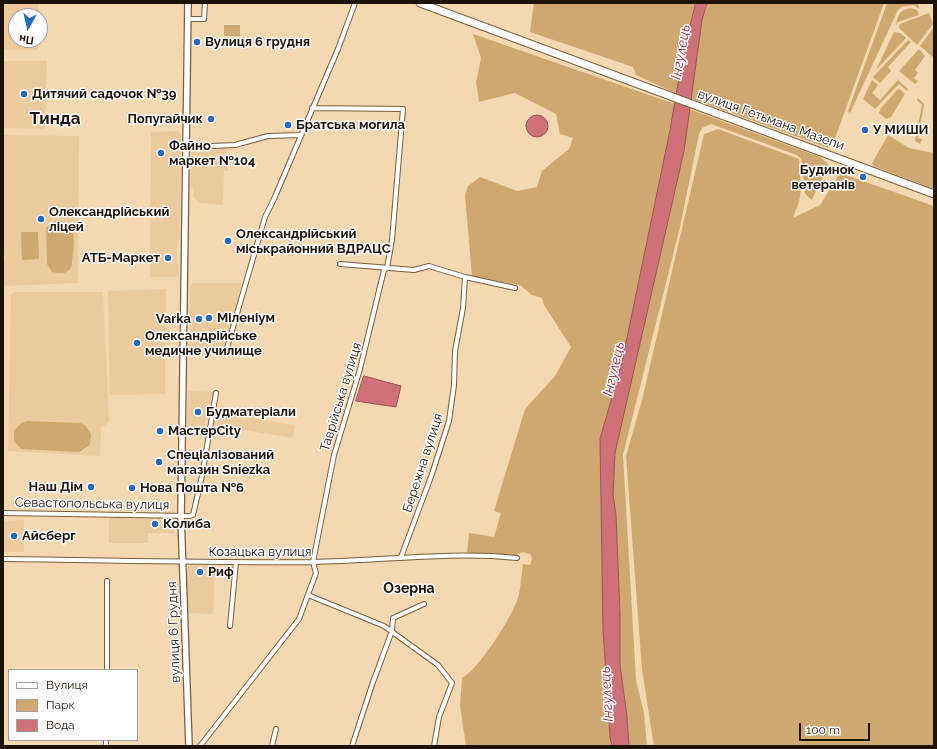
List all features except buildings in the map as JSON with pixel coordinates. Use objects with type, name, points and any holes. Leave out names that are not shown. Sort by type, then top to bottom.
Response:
[{"type":"highway","name":"вулиця Гетьмана Мазепи","points":[[420,3],[934,194]]},
{"type":"street","name":"вулиця 6 Грудня","points":[[188,3],[181,516],[189,746]]},
{"type":"street","points":[[188,19],[204,19],[204,3]]},
{"type":"street","points":[[227,348],[265,217],[338,49],[354,3]]},
{"type":"street","name":"Таврійська вулиця","points":[[200,746],[299,619],[316,573],[314,562],[334,455],[360,369],[384,270],[387,268],[392,240],[403,110],[312,108]]},
{"type":"street","points":[[186,147],[235,145],[268,136],[300,135]]},
{"type":"street","points":[[340,264],[414,270],[429,266],[465,277],[515,288]]},
{"type":"street","name":"Бережна вулиця","points":[[401,557],[432,474],[449,421],[454,385],[455,351],[463,308],[465,277]]},
{"type":"street","points":[[181,516],[193,515],[202,476],[216,393]]},
{"type":"street","name":"Севастопольська вулиця","points":[[3,513],[181,516]]},
{"type":"street","name":"Козацька вулиця","points":[[3,559],[314,562],[401,557],[517,558]]},
{"type":"street","points":[[230,626],[236,562]]},
{"type":"street","points":[[107,581],[107,669]]},
{"type":"street","points":[[308,595],[384,626],[438,665],[452,683],[439,717],[434,746]]},
{"type":"street","points":[[352,746],[373,682],[392,632],[393,618],[424,604]]},
{"type":"street","points":[[272,746],[276,729]]},
{"type":"shaded area","points":[[3,3],[38,3],[38,8],[8,8],[8,48],[38,48],[38,50],[3,50]]},
{"type":"shaded area","name":"Дитячий садочок №39","points":[[3,61],[47,61],[45,129],[3,128]]},
{"type":"shaded area","points":[[178,131],[181,134],[180,239],[177,242],[177,262],[179,265],[179,275],[177,277],[150,277],[151,132]]},
{"type":"shaded area","name":"Олександрійський ліцей","points":[[3,135],[79,136],[78,283],[3,286],[3,260],[5,260],[3,242]]},
{"type":"shaded area","points":[[202,147],[225,148],[227,150],[228,171],[224,171],[223,205],[198,203],[193,196],[194,189],[191,187],[191,152],[192,149]]},
{"type":"shaded area","points":[[193,283],[239,283],[241,285],[225,345],[216,348],[189,348],[190,287]]},
{"type":"shaded area","name":"Олександрійське медичне училище","points":[[166,289],[165,394],[110,395],[108,291]]},
{"type":"shaded area","points":[[15,292],[103,292],[109,422],[101,428],[100,456],[8,451],[11,294]]},
{"type":"shaded area","points":[[188,391],[214,392],[211,409],[208,410],[202,437],[187,436]]},
{"type":"shaded area","points":[[216,412],[295,425],[293,438],[214,425]]},
{"type":"shaded area","points":[[109,518],[172,519],[175,523],[175,533],[148,533],[148,543],[109,543]]},
{"type":"shaded area","name":"Айсберг","points":[[24,520],[24,552],[3,552],[3,521]]},
{"type":"shaded area","points":[[190,564],[215,564],[213,614],[187,613],[185,568]]},
{"type":"green space","points":[[534,3],[696,3],[682,60],[677,94],[636,75],[633,67],[530,32]]},
{"type":"green space","points":[[707,3],[884,3],[834,141],[830,140],[831,143],[828,148],[690,98],[702,20]]},
{"type":"green space","points":[[887,3],[918,3],[919,9],[914,5],[901,7],[898,10],[850,113],[848,111]]},
{"type":"green space","points":[[911,8],[917,10],[919,15],[898,22],[896,25],[900,13]]},
{"type":"green space","points":[[929,13],[933,24],[917,45],[899,28],[900,24]]},
{"type":"green space","points":[[224,25],[240,25],[240,36],[224,36]]},
{"type":"green space","points":[[934,27],[934,58],[920,46]]},
{"type":"green space","points":[[894,32],[900,33],[906,38],[876,70]]},
{"type":"green space","points":[[473,34],[675,104],[622,362],[600,439],[603,630],[610,737],[612,746],[466,746],[460,706],[462,678],[469,673],[486,654],[515,607],[520,590],[523,564],[530,565],[532,559],[530,554],[523,552],[516,555],[467,554],[469,533],[494,537],[501,513],[494,511],[525,409],[555,376],[571,347],[544,305],[542,298],[532,295],[520,285],[472,277],[465,195],[468,186],[480,177],[517,191],[537,187],[542,171],[569,149],[573,138],[560,134],[556,114],[515,93],[479,102],[476,82],[481,58]]},
{"type":"green space","points":[[908,40],[911,42],[888,67],[891,71],[880,83],[873,77]]},
{"type":"green space","points":[[919,49],[925,56],[915,70],[918,73],[914,78],[918,81],[915,84],[899,71]]},
{"type":"green space","points":[[872,80],[878,85],[872,93],[880,100],[898,80],[908,89],[907,91],[899,84],[875,109],[863,99]]},
{"type":"green space","points":[[900,89],[905,94],[891,117],[886,119],[879,113],[881,108],[897,90]]},
{"type":"green space","points":[[918,98],[924,104],[918,138],[922,139],[920,144],[915,141],[922,105],[917,100]]},
{"type":"green space","points":[[689,109],[820,157],[828,164],[825,174],[812,200],[805,193],[801,159],[797,155],[711,124],[702,128],[699,134],[680,227],[623,455],[636,680],[644,713],[647,746],[629,746],[627,717],[620,665],[620,614],[616,514],[613,495],[615,453],[684,151]]},
{"type":"green space","points":[[718,129],[799,159],[801,190],[799,202],[793,218],[820,205],[840,173],[934,206],[934,746],[654,746],[642,670],[626,456],[642,400],[704,134]]},
{"type":"green space","points":[[888,135],[909,148],[934,153],[934,189],[873,166],[872,163]]},
{"type":"green space","points":[[56,221],[64,222],[69,226],[74,236],[71,268],[67,272],[61,273],[52,272],[47,264],[46,228]]},
{"type":"green space","points":[[21,232],[38,232],[39,259],[22,260]]},
{"type":"green space","points":[[27,421],[80,423],[85,425],[91,434],[90,445],[79,452],[21,449],[14,441],[14,431],[21,423]]},
{"type":"water","points":[[696,3],[707,3],[702,20],[684,151],[615,453],[613,495],[616,514],[620,614],[620,665],[627,717],[629,746],[612,746],[610,737],[603,630],[600,439],[622,362],[670,130],[682,60]]},
{"type":"water","points":[[533,115],[541,115],[548,122],[548,130],[541,137],[533,137],[526,130],[526,122]]},
{"type":"water","points":[[364,376],[401,386],[396,407],[356,401]]},
{"type":"place","name":"Вулиця 6 грудня","points":[[197,42]]},
{"type":"place","name":"Дитячий садочок №39","points":[[24,94]]},
{"type":"place","name":"Попугайчик","points":[[211,119]]},
{"type":"place","name":"Братська могила","points":[[288,125]]},
{"type":"place","name":"У МИШИ","points":[[865,130]]},
{"type":"place","name":"Файно маркет №104","points":[[161,153]]},
{"type":"place","name":"Будинок ветеранів","points":[[863,177]]},
{"type":"place","name":"Олександрійський ліцей","points":[[41,219]]},
{"type":"place","name":"Олександрійський міськрайонний ВДРАЦС","points":[[228,241]]},
{"type":"place","name":"АТБ-Маркет","points":[[168,258]]},
{"type":"place","name":"Міленіум","points":[[209,318]]},
{"type":"place","name":"Varka","points":[[199,319]]},
{"type":"place","name":"Олександрійське медичне училище","points":[[137,343]]},
{"type":"place","name":"Будматеріали","points":[[198,412]]},
{"type":"place","name":"МастерCity","points":[[160,431]]},
{"type":"place","name":"Спеціалізований магазин Sniezka","points":[[159,462]]},
{"type":"place","name":"Наш Дім","points":[[91,487]]},
{"type":"place","name":"Нова Пошта №6","points":[[132,488]]},
{"type":"place","name":"Колиба","points":[[155,524]]},
{"type":"place","name":"Айсберг","points":[[14,536]]},
{"type":"place","name":"Риф","points":[[200,572]]},
{"type":"district","name":"Тинда","points":[[55,119]]},
{"type":"district","name":"Озерна","points":[[409,589]]},
{"type":"water label","name":"Інгулець","points":[[681,52]]},
{"type":"water label","name":"Інгулець","points":[[614,369]]},
{"type":"water label","name":"Інгулець","points":[[607,694]]}]
